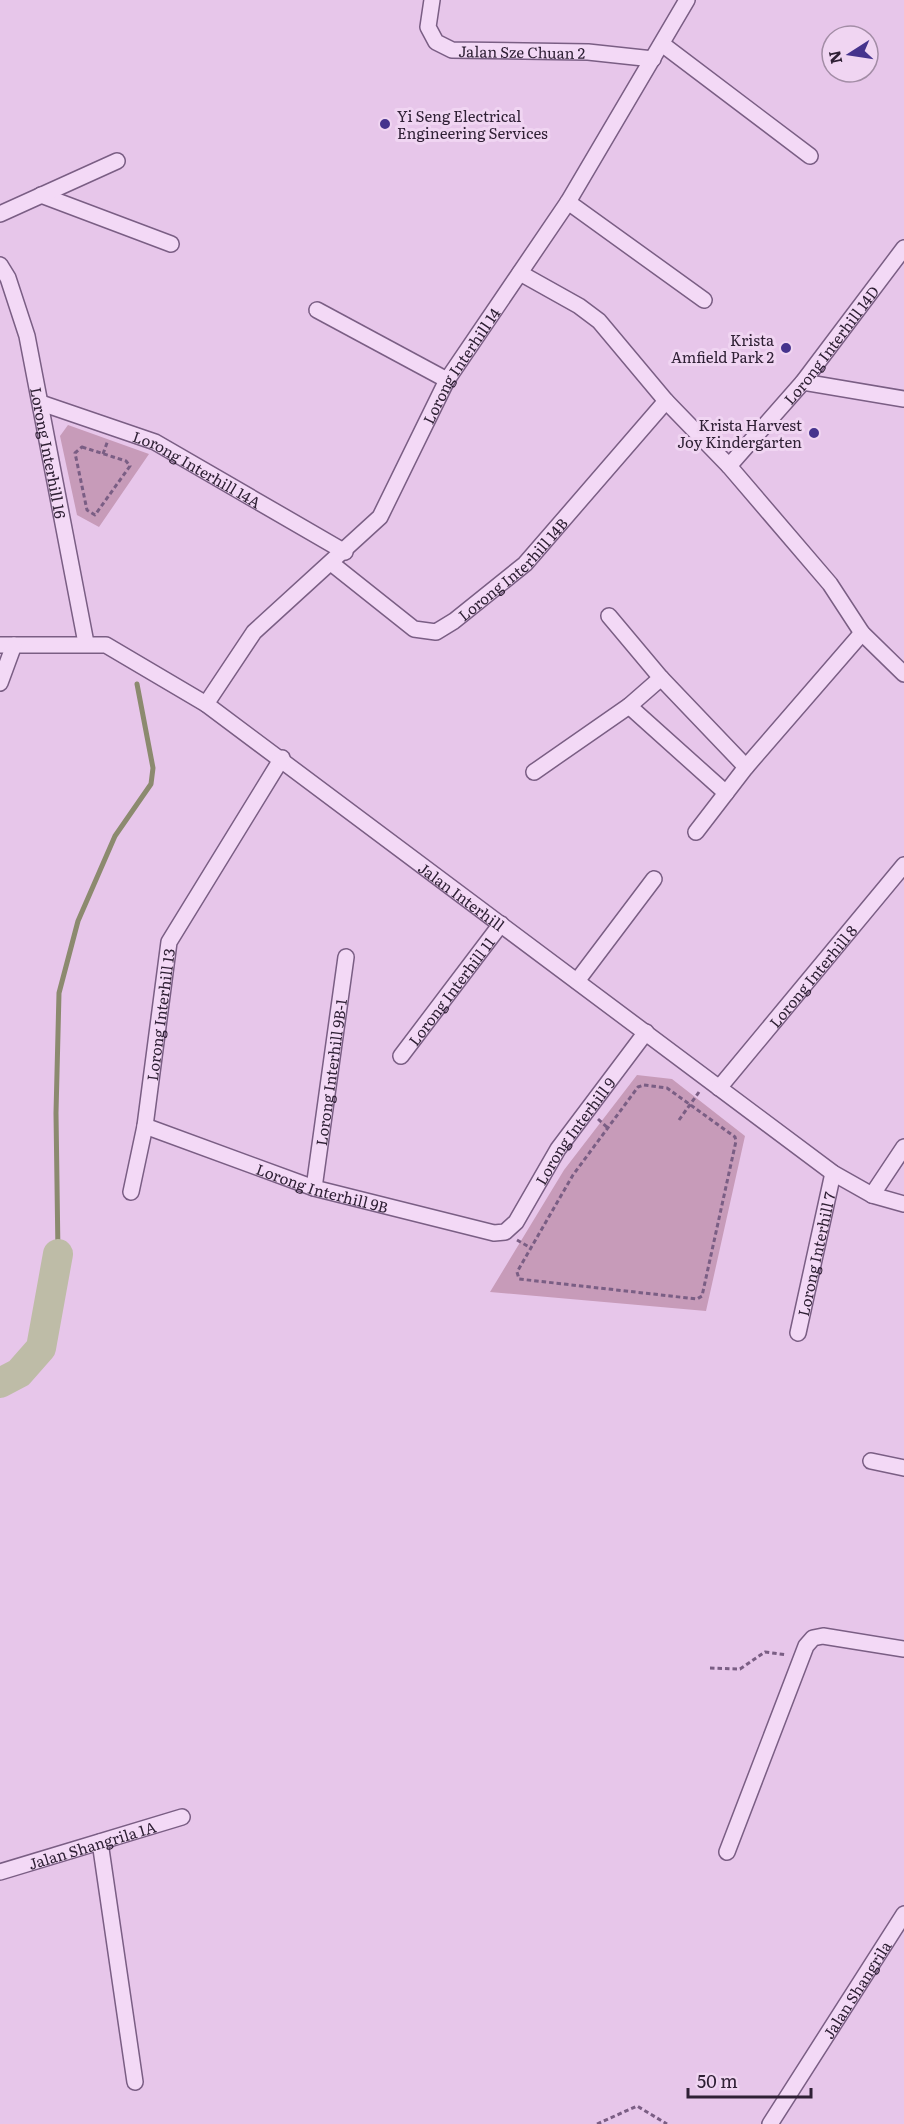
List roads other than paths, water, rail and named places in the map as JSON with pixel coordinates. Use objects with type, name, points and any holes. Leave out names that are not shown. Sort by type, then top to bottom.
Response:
[{"type":"street","name":"Jalan Sze Chuan 2","points":[[432,0],[428,27],[435,42],[452,50],[588,52],[653,59]]},
{"type":"street","name":"Lorong Interhill 14","points":[[206,704],[255,632],[345,552],[380,517],[447,380],[568,202],[687,0]]},
{"type":"street","points":[[662,44],[810,156]]},
{"type":"street","points":[[0,214],[117,161]]},
{"type":"street","points":[[40,195],[171,244]]},
{"type":"street","points":[[568,202],[704,300]]},
{"type":"street","name":"Lorong Interhill 14D","points":[[729,466],[803,382],[904,248]]},
{"type":"street","name":"Lorong Interhill 16","points":[[0,265],[8,278],[27,336],[86,643]]},
{"type":"street","points":[[520,273],[579,306],[598,321],[666,401],[729,466],[830,584],[862,633],[904,674]]},
{"type":"street","points":[[317,310],[447,380]]},
{"type":"street","points":[[803,382],[904,399]]},
{"type":"street","name":"Lorong Interhill 14B","points":[[331,563],[414,629],[436,632],[454,621],[525,564],[666,401]]},
{"type":"street","name":"Lorong Interhill 14A","points":[[41,403],[155,442],[345,552]]},
{"type":"street","points":[[609,616],[661,678],[746,767]]},
{"type":"street","points":[[696,832],[746,767],[862,633]]},
{"type":"street","name":"Jalan Interhill","points":[[7,645],[86,643],[106,645],[206,704],[282,758],[833,1173],[872,1195],[904,1204]]},
{"type":"street","points":[[0,683],[7,645]]},
{"type":"street","points":[[534,772],[629,706],[661,678]]},
{"type":"street","points":[[629,706],[726,793]]},
{"type":"street","name":"Lorong Interhill 13","points":[[131,1192],[145,1126],[169,942],[282,758]]},
{"type":"street","name":"Lorong Interhill 8","points":[[714,1084],[904,865]]},
{"type":"street","points":[[577,981],[654,879]]},
{"type":"street","name":"Lorong Interhill 11","points":[[401,1056],[501,924]]},
{"type":"street","name":"Lorong Interhill 9B-1","points":[[314,1188],[346,957]]},
{"type":"street","name":"Lorong Interhill 9","points":[[505,1232],[516,1222],[558,1149],[646,1032]]},
{"type":"street","name":"Lorong Interhill 9B","points":[[145,1126],[314,1188],[494,1233],[505,1232]]},
{"type":"street","points":[[872,1195],[904,1147]]},
{"type":"street","name":"Lorong Interhill 7","points":[[798,1333],[833,1173]]},
{"type":"street","points":[[871,1461],[904,1468]]},
{"type":"street","points":[[727,1851],[802,1657],[813,1638],[823,1636],[904,1649]]},
{"type":"street","name":"Jalan Shangrila 1A","points":[[0,1872],[182,1817]]},
{"type":"street","points":[[100,1842],[135,2082]]},
{"type":"street","name":"Jalan Shangrila","points":[[770,2124],[904,1914]]},
{"type":"waterway","points":[[58,1254],[56,1113],[59,993],[78,921],[115,836],[151,784],[153,768],[137,684]]},
{"type":"waterway","points":[[0,1383],[19,1373],[41,1348],[58,1254]]},
{"type":"place","name":"Yi Seng Electrical Engineering Services","points":[[385,124]]},
{"type":"place","name":"Krista Amfield Park 2","points":[[786,348]]},
{"type":"place","name":"Krista Harvest Joy Kindergarten","points":[[814,433]]}]
